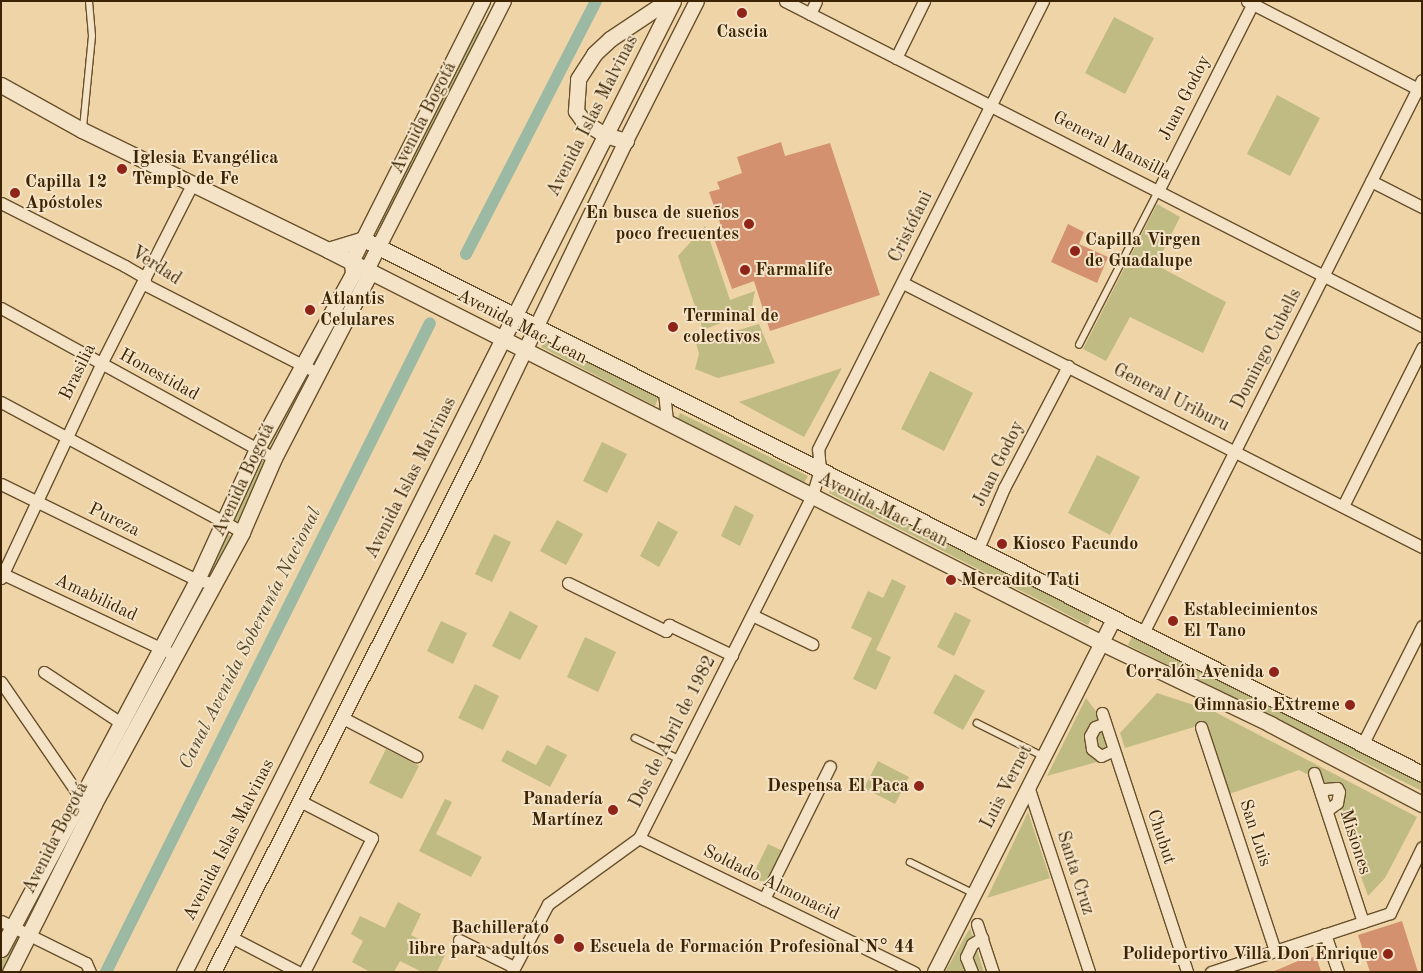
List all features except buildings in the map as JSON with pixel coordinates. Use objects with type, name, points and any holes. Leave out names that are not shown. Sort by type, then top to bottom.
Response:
[{"type":"main road","points":[[626,140],[605,135],[584,122],[576,111],[578,79],[594,54],[610,39],[667,1]]},
{"type":"main road","name":"Avenida Islas Malvinas","points":[[184,972],[512,317],[673,1]]},
{"type":"main road","name":"Avenida Mac Lean","points":[[1,85],[82,130],[352,262],[1102,643],[1270,724],[1422,804]]},
{"type":"main road","name":"Avenida Mac Lean","points":[[363,239],[512,317],[1422,774]]},
{"type":"main road","points":[[328,250],[363,239]]},
{"type":"main road","name":"Avenida Bogotá","points":[[10,972],[121,723],[159,647],[197,580],[257,449],[353,274],[352,262]]},
{"type":"main road","name":"Avenida Bogotá","points":[[1,949],[7,924],[87,800],[176,655],[242,532],[274,458],[368,277],[367,270]]},
{"type":"street","points":[[214,972],[537,328],[626,140],[697,1]]},
{"type":"street","name":"General Mansilla","points":[[785,1],[896,58],[991,103],[1422,326]]},
{"type":"street","points":[[810,14],[816,1]]},
{"type":"street","points":[[896,58],[924,1]]},
{"type":"street","name":"Cristófani","points":[[820,470],[818,449],[1043,1]]},
{"type":"street","points":[[1252,2],[1420,86]]},
{"type":"street","name":"Juan Godoy","points":[[1159,189],[1252,2]]},
{"type":"street","points":[[482,4],[501,8]]},
{"type":"street","name":"Avenida Bogotá","points":[[352,262],[482,4]]},
{"type":"street","name":"Avenida Bogotá","points":[[367,270],[501,8]]},
{"type":"street","name":"Domingo Cubells","points":[[1143,633],[1420,86]]},
{"type":"street","points":[[1371,181],[1422,207]]},
{"type":"street","name":"Brasilia","points":[[2,575],[102,362],[193,184]]},
{"type":"street","name":"Verdad","points":[[1,203],[144,277],[146,285],[318,374]]},
{"type":"street","name":"General Uriburu","points":[[903,283],[1422,547]]},
{"type":"street","name":"Honestidad","points":[[1,308],[274,458]]},
{"type":"street","points":[[1344,506],[1422,348]]},
{"type":"street","name":"Juan Godoy","points":[[977,551],[1004,488],[1068,366]]},
{"type":"street","points":[[664,392],[667,422]]},
{"type":"street","points":[[1,402],[66,436],[73,443],[242,532]]},
{"type":"street","name":"Dos de Abril de 1982","points":[[513,969],[548,904],[639,838],[812,496],[820,470]]},
{"type":"street","name":"Pureza","points":[[1,484],[197,580],[213,583]]},
{"type":"street","name":"Amabilidad","points":[[2,575],[176,655]]},
{"type":"street","points":[[568,583],[666,631],[669,625],[732,655]]},
{"type":"street","points":[[752,615],[812,644]]},
{"type":"street","name":"Luis Vernet","points":[[935,972],[1114,619]]},
{"type":"street","points":[[1363,744],[1422,626]]},
{"type":"street","points":[[44,672],[121,723]]},
{"type":"street","points":[[1,682],[87,800]]},
{"type":"street","points":[[341,717],[416,756]]},
{"type":"street","name":"Chubut","points":[[1114,750],[1102,756],[1092,748],[1090,736],[1094,727],[1103,718],[1114,750],[1187,972]]},
{"type":"street","name":"San Luis","points":[[1201,727],[1275,951]]},
{"type":"street","points":[[764,899],[830,766]]},
{"type":"street","name":"Misiones","points":[[1314,772],[1363,922]]},
{"type":"street","name":"Santa Cruz","points":[[1028,786],[1089,972]]},
{"type":"street","points":[[1321,794],[1324,789],[1337,788],[1340,792],[1337,803],[1327,810]]},
{"type":"street","points":[[300,801],[372,838],[304,972]]},
{"type":"street","name":"Soldado Almonacid","points":[[639,838],[914,972]]},
{"type":"street","points":[[1211,972],[1390,913],[1422,848]]},
{"type":"street","points":[[7,924],[29,933],[86,963],[90,972]]},
{"type":"street","points":[[977,924],[993,972],[986,972]]},
{"type":"street","points":[[1325,934],[1338,972]]},
{"type":"street","points":[[232,937],[298,972]]},
{"type":"street","points":[[972,972],[966,956],[972,944],[982,938]]},
{"type":"street","points":[[459,940],[513,969]]},
{"type":"lane","points":[[82,130],[92,36],[89,1]]},
{"type":"lane","name":"Juan Godoy","points":[[1079,345],[1159,189]]},
{"type":"lane","points":[[977,723],[1043,756]]},
{"type":"lane","points":[[635,738],[679,759]]},
{"type":"lane","points":[[910,862],[974,894]]},
{"type":"shaded area","points":[[1114,17],[1154,38],[1125,94],[1085,73]]},
{"type":"shaded area","points":[[479,25],[487,29],[384,227],[377,223]]},
{"type":"shaded area","points":[[1277,95],[1320,118],[1290,176],[1247,154]]},
{"type":"shaded area","points":[[1157,204],[1180,217],[1156,265],[1226,302],[1203,353],[1130,317],[1106,361],[1083,349]]},
{"type":"shaded area","points":[[705,226],[730,300],[755,291],[751,311],[703,330],[678,256]]},
{"type":"shaded area","points":[[759,324],[775,363],[718,378],[695,369],[699,354],[696,343]]},
{"type":"shaded area","points":[[547,339],[659,396],[655,406],[541,347]]},
{"type":"shaded area","points":[[842,368],[804,437],[739,402]]},
{"type":"shaded area","points":[[930,371],[973,393],[944,451],[901,429]]},
{"type":"shaded area","points":[[303,373],[308,376],[268,450],[263,447]]},
{"type":"shaded area","points":[[680,413],[808,476],[804,483],[677,420]]},
{"type":"shaded area","points":[[602,442],[627,454],[607,493],[583,481]]},
{"type":"shaded area","points":[[1097,455],[1140,477],[1110,535],[1068,513]]},
{"type":"shaded area","points":[[259,459],[264,462],[237,524],[232,522]]},
{"type":"shaded area","points":[[833,486],[1093,615],[1088,625],[829,493]]},
{"type":"shaded area","points":[[735,505],[754,515],[740,546],[721,536]]},
{"type":"shaded area","points":[[557,520],[583,534],[566,565],[540,551]]},
{"type":"shaded area","points":[[658,521],[678,532],[659,567],[640,556]]},
{"type":"shaded area","points":[[226,534],[231,536],[210,577],[205,575]]},
{"type":"shaded area","points":[[494,534],[511,542],[492,582],[475,574]]},
{"type":"shaded area","points":[[892,579],[906,586],[876,650],[891,657],[876,690],[853,679],[872,638],[851,628],[868,591],[883,598]]},
{"type":"shaded area","points":[[510,611],[538,626],[520,660],[492,646]]},
{"type":"shaded area","points":[[955,612],[971,620],[954,656],[937,647]]},
{"type":"shaded area","points":[[441,621],[467,633],[453,664],[427,651]]},
{"type":"shaded area","points":[[585,637],[616,652],[598,692],[567,677]]},
{"type":"shaded area","points":[[1132,637],[1422,782],[1422,791],[1128,645]]},
{"type":"shaded area","points":[[955,674],[985,691],[963,730],[933,713]]},
{"type":"shaded area","points":[[475,684],[499,696],[483,730],[458,718]]},
{"type":"shaded area","points":[[1157,693],[1215,712],[1417,817],[1385,878],[1368,896],[1328,785],[1299,770],[1229,794],[1207,723],[1125,748],[1120,733]]},
{"type":"shaded area","points":[[1086,698],[1101,718],[1111,758],[1047,776]]},
{"type":"shaded area","points":[[547,745],[567,755],[550,787],[501,761],[507,750],[536,765]]},
{"type":"shaded area","points":[[386,749],[419,766],[402,799],[369,783]]},
{"type":"shaded area","points":[[878,761],[909,777],[895,804],[864,788]]},
{"type":"shaded area","points":[[445,799],[452,802],[436,834],[482,857],[471,877],[419,851]]},
{"type":"shaded area","points":[[1028,812],[1050,878],[987,898]]},
{"type":"shaded area","points":[[768,844],[785,852],[769,885],[752,877]]},
{"type":"shaded area","points":[[398,902],[421,914],[411,935],[446,953],[437,972],[422,972],[400,961],[394,972],[370,972],[352,962],[363,941],[351,934],[360,916],[385,928]]},
{"type":"shaded area","points":[[970,928],[984,972],[945,972]]},
{"type":"shaded area","points":[[15,937],[19,941],[1,972],[1,962]]},
{"type":"waterway","name":"Canal Avenida Soberanía Nacional","points":[[466,254],[596,1]]},
{"type":"waterway","name":"Canal Avenida Soberanía Nacional","points":[[106,972],[430,323]]},
{"type":"place","name":"Cascia","points":[[742,13]]},
{"type":"place","name":"Iglesia Evangélica Templo de Fe","points":[[122,169]]},
{"type":"place","name":"Capilla 12 Apóstoles","points":[[15,193]]},
{"type":"place","name":"En busca de sueños poco frecuentes","points":[[749,224]]},
{"type":"place","name":"Capilla Virgen de Guadalupe","points":[[1075,251]]},
{"type":"place","name":"Farmalife","points":[[745,270]]},
{"type":"place","name":"Atlantis Celulares","points":[[310,310]]},
{"type":"place","name":"Terminal de colectivos","points":[[673,327]]},
{"type":"place","name":"Kiosco Facundo","points":[[1002,544]]},
{"type":"place","name":"Mercadito Tati","points":[[951,580]]},
{"type":"place","name":"Establecimientos El Tano","points":[[1173,621]]},
{"type":"place","name":"Corralón Avenida","points":[[1274,672]]},
{"type":"place","name":"Gimnasio Extreme","points":[[1350,705]]},
{"type":"place","name":"Despensa El Paca","points":[[919,786]]},
{"type":"place","name":"Panadería Martínez","points":[[613,810]]},
{"type":"place","name":"Bachillerato libre para adultos","points":[[559,939]]},
{"type":"place","name":"Escuela de Formación Profesional N° 44","points":[[579,947]]},
{"type":"place","name":"Polideportivo Villa Don Enrique","points":[[1388,954]]}]
